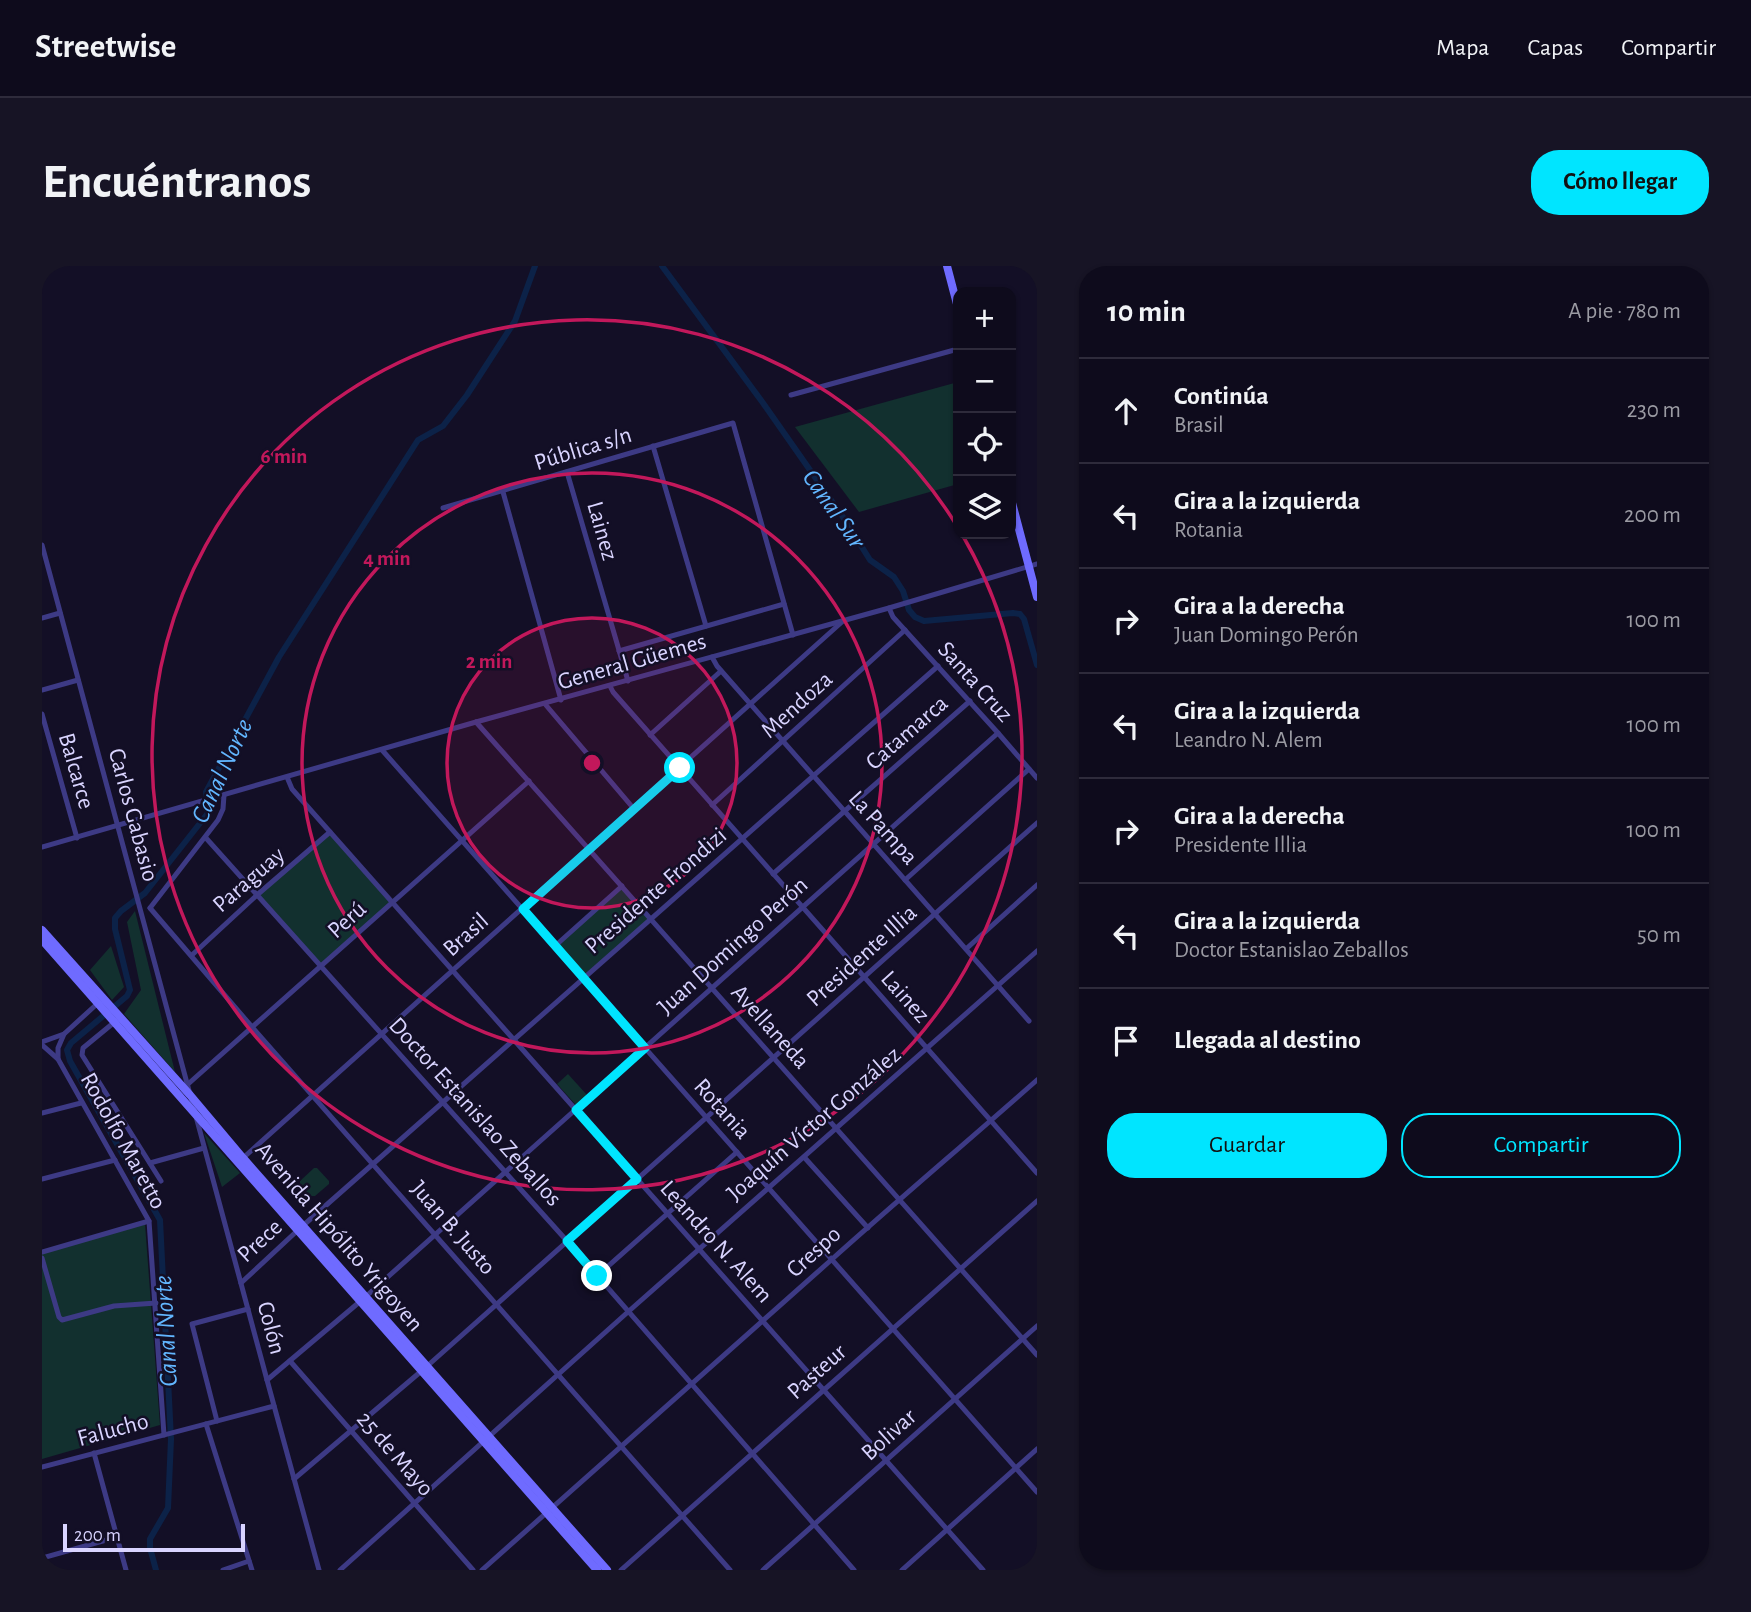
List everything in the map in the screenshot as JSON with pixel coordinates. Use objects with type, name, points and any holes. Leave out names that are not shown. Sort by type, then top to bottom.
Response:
[{"type":"street","points":[[947,266],[953,289]]},
{"type":"street","points":[[791,395],[954,350]]},
{"type":"street","name":"Pública s/n","points":[[443,509],[733,423],[784,604]]},
{"type":"street","points":[[653,446],[706,626]]},
{"type":"street","name":"Lainez","points":[[567,472],[628,681]]},
{"type":"street","points":[[503,492],[561,699]]},
{"type":"street","points":[[1016,514],[1033,565],[1037,597]]},
{"type":"street","name":"Carlos Gabasio","points":[[42,545],[190,1095]]},
{"type":"street","name":"General Güemes","points":[[42,847],[476,722],[915,601],[1033,565]]},
{"type":"street","points":[[619,651],[784,604],[793,635]]},
{"type":"street","name":"Santa Cruz","points":[[889,608],[893,617],[1037,778]]},
{"type":"street","points":[[42,618],[60,614]]},
{"type":"street","name":"Brasil","points":[[241,1160],[843,621]]},
{"type":"street","name":"Mendoza","points":[[712,805],[905,630]]},
{"type":"street","name":"La Pampa","points":[[712,657],[782,742],[1030,1020]]},
{"type":"street","name":"Presidente Frondizi","points":[[301,1228],[937,666]]},
{"type":"street","points":[[650,735],[721,671]]},
{"type":"street","points":[[42,690],[78,680]]},
{"type":"street","name":"Lainez","points":[[610,686],[612,692],[1037,1173]]},
{"type":"street","name":"Catamarca","points":[[773,874],[970,701]]},
{"type":"street","points":[[545,704],[634,809]]},
{"type":"street","name":"Balcarce","points":[[42,715],[77,838]]},
{"type":"street","name":"Avellaneda","points":[[476,722],[1037,1355]]},
{"type":"street","name":"Juan Domingo Perón","points":[[267,1380],[363,1299],[998,733]]},
{"type":"street","name":"Rotania","points":[[382,750],[1037,1492]]},
{"type":"street","points":[[905,880],[1029,769]]},
{"type":"street","name":"Leandro N. Alem","points":[[286,777],[292,789],[392,903],[983,1570]]},
{"type":"street","name":"Perú","points":[[187,1085],[529,781]]},
{"type":"street","points":[[141,909],[150,908],[206,838],[223,809],[224,795]]},
{"type":"street","name":"Presidente Illia","points":[[294,1479],[424,1368],[1037,823]]},
{"type":"street","name":"Paraguay","points":[[191,955],[330,832]]},
{"type":"street","name":"Doctor Estanislao Zeballos","points":[[206,838],[506,1172],[854,1570]]},
{"type":"street","points":[[966,949],[1037,885]]},
{"type":"street","points":[[555,946],[622,886]]},
{"type":"street","name":"Juan B. Justo","points":[[150,908],[730,1570]]},
{"type":"street","name":"Avenida Hipólito Yrigoyen","points":[[42,930],[195,1113],[241,1160],[486,1439],[607,1570]]},
{"type":"street","name":"Avenida Hipólito Yrigoyen","points":[[42,940],[102,1003]]},
{"type":"street","name":"Joaquín Víctor González","points":[[344,1569],[558,1374],[1037,951]]},
{"type":"street","points":[[58,1059],[42,1043],[64,1034],[102,1003]]},
{"type":"street","points":[[115,1018],[83,1048],[82,1055],[161,1181]]},
{"type":"street","name":"Avenida Hipólito Yrigoyen","points":[[115,1018],[190,1095],[241,1160]]},
{"type":"street","name":"Rodolfo Maretto","points":[[64,1034],[58,1048],[58,1059],[149,1221],[164,1435]]},
{"type":"street","name":"Crespo","points":[[482,1570],[1037,1080]]},
{"type":"street","name":"Colón","points":[[190,1095],[320,1570]]},
{"type":"street","points":[[42,1113],[81,1103]]},
{"type":"street","points":[[150,1163],[204,1148]]},
{"type":"street","points":[[597,1276],[737,1152]]},
{"type":"street","points":[[804,1157],[868,1228]]},
{"type":"street","points":[[42,1180],[115,1160]]},
{"type":"street","name":"Pasteur","points":[[621,1570],[1037,1201]]},
{"type":"street","points":[[42,1252],[149,1221]]},
{"type":"street","name":"Prece","points":[[241,1283],[301,1228]]},
{"type":"street","points":[[42,1258],[62,1320],[114,1306],[156,1303]]},
{"type":"street","points":[[217,1421],[191,1324],[248,1309]]},
{"type":"street","name":"Bolivar","points":[[763,1570],[1037,1326]]},
{"type":"street","name":"25 de Mayo","points":[[290,1361],[473,1570]]},
{"type":"street","name":"Falucho","points":[[42,1467],[274,1406]]},
{"type":"street","points":[[206,1424],[252,1570]]},
{"type":"street","points":[[902,1570],[1037,1449]]},
{"type":"street","points":[[94,1453],[127,1570]]},
{"type":"street","name":"Avenida Hipólito Yrigoyen","points":[[550,1510],[597,1570]]},
{"type":"street","points":[[46,1570],[42,1557],[117,1537]]},
{"type":"street","points":[[223,1570],[249,1561]]},
{"type":"green space","points":[[953,383],[953,485],[859,512],[795,427]]},
{"type":"green space","points":[[330,832],[392,903],[321,966],[257,895]]},
{"type":"green space","points":[[622,886],[651,919],[584,978],[555,946]]},
{"type":"green space","points":[[135,911],[175,1072],[124,1014],[141,990],[127,922]]},
{"type":"green space","points":[[111,946],[124,987],[112,1000],[90,970]]},
{"type":"green space","points":[[568,1074],[587,1095],[576,1105],[557,1084]]},
{"type":"green space","points":[[204,1133],[240,1173],[222,1187]]},
{"type":"green space","points":[[317,1168],[329,1184],[315,1196],[311,1196],[300,1186],[300,1181]]},
{"type":"green space","points":[[145,1224],[160,1425],[42,1459],[42,1253]]},
{"type":"waterway","name":"Canal Norte","points":[[156,1570],[150,1539],[168,1508],[171,1439],[160,1220],[70,1061],[67,1050],[71,1043],[127,996],[130,990],[115,929],[115,918],[145,893],[208,813],[206,792],[279,657],[418,440],[443,426],[467,395],[515,321],[535,266]]},
{"type":"waterway","name":"Canal Sur","points":[[662,266],[763,403],[870,560],[894,577],[915,617],[924,621],[1020,614],[1024,619],[1037,665]]},
{"type":"route","points":[[597,1276],[567,1241],[637,1179],[576,1110],[645,1048],[523,909],[680,768]]}]
